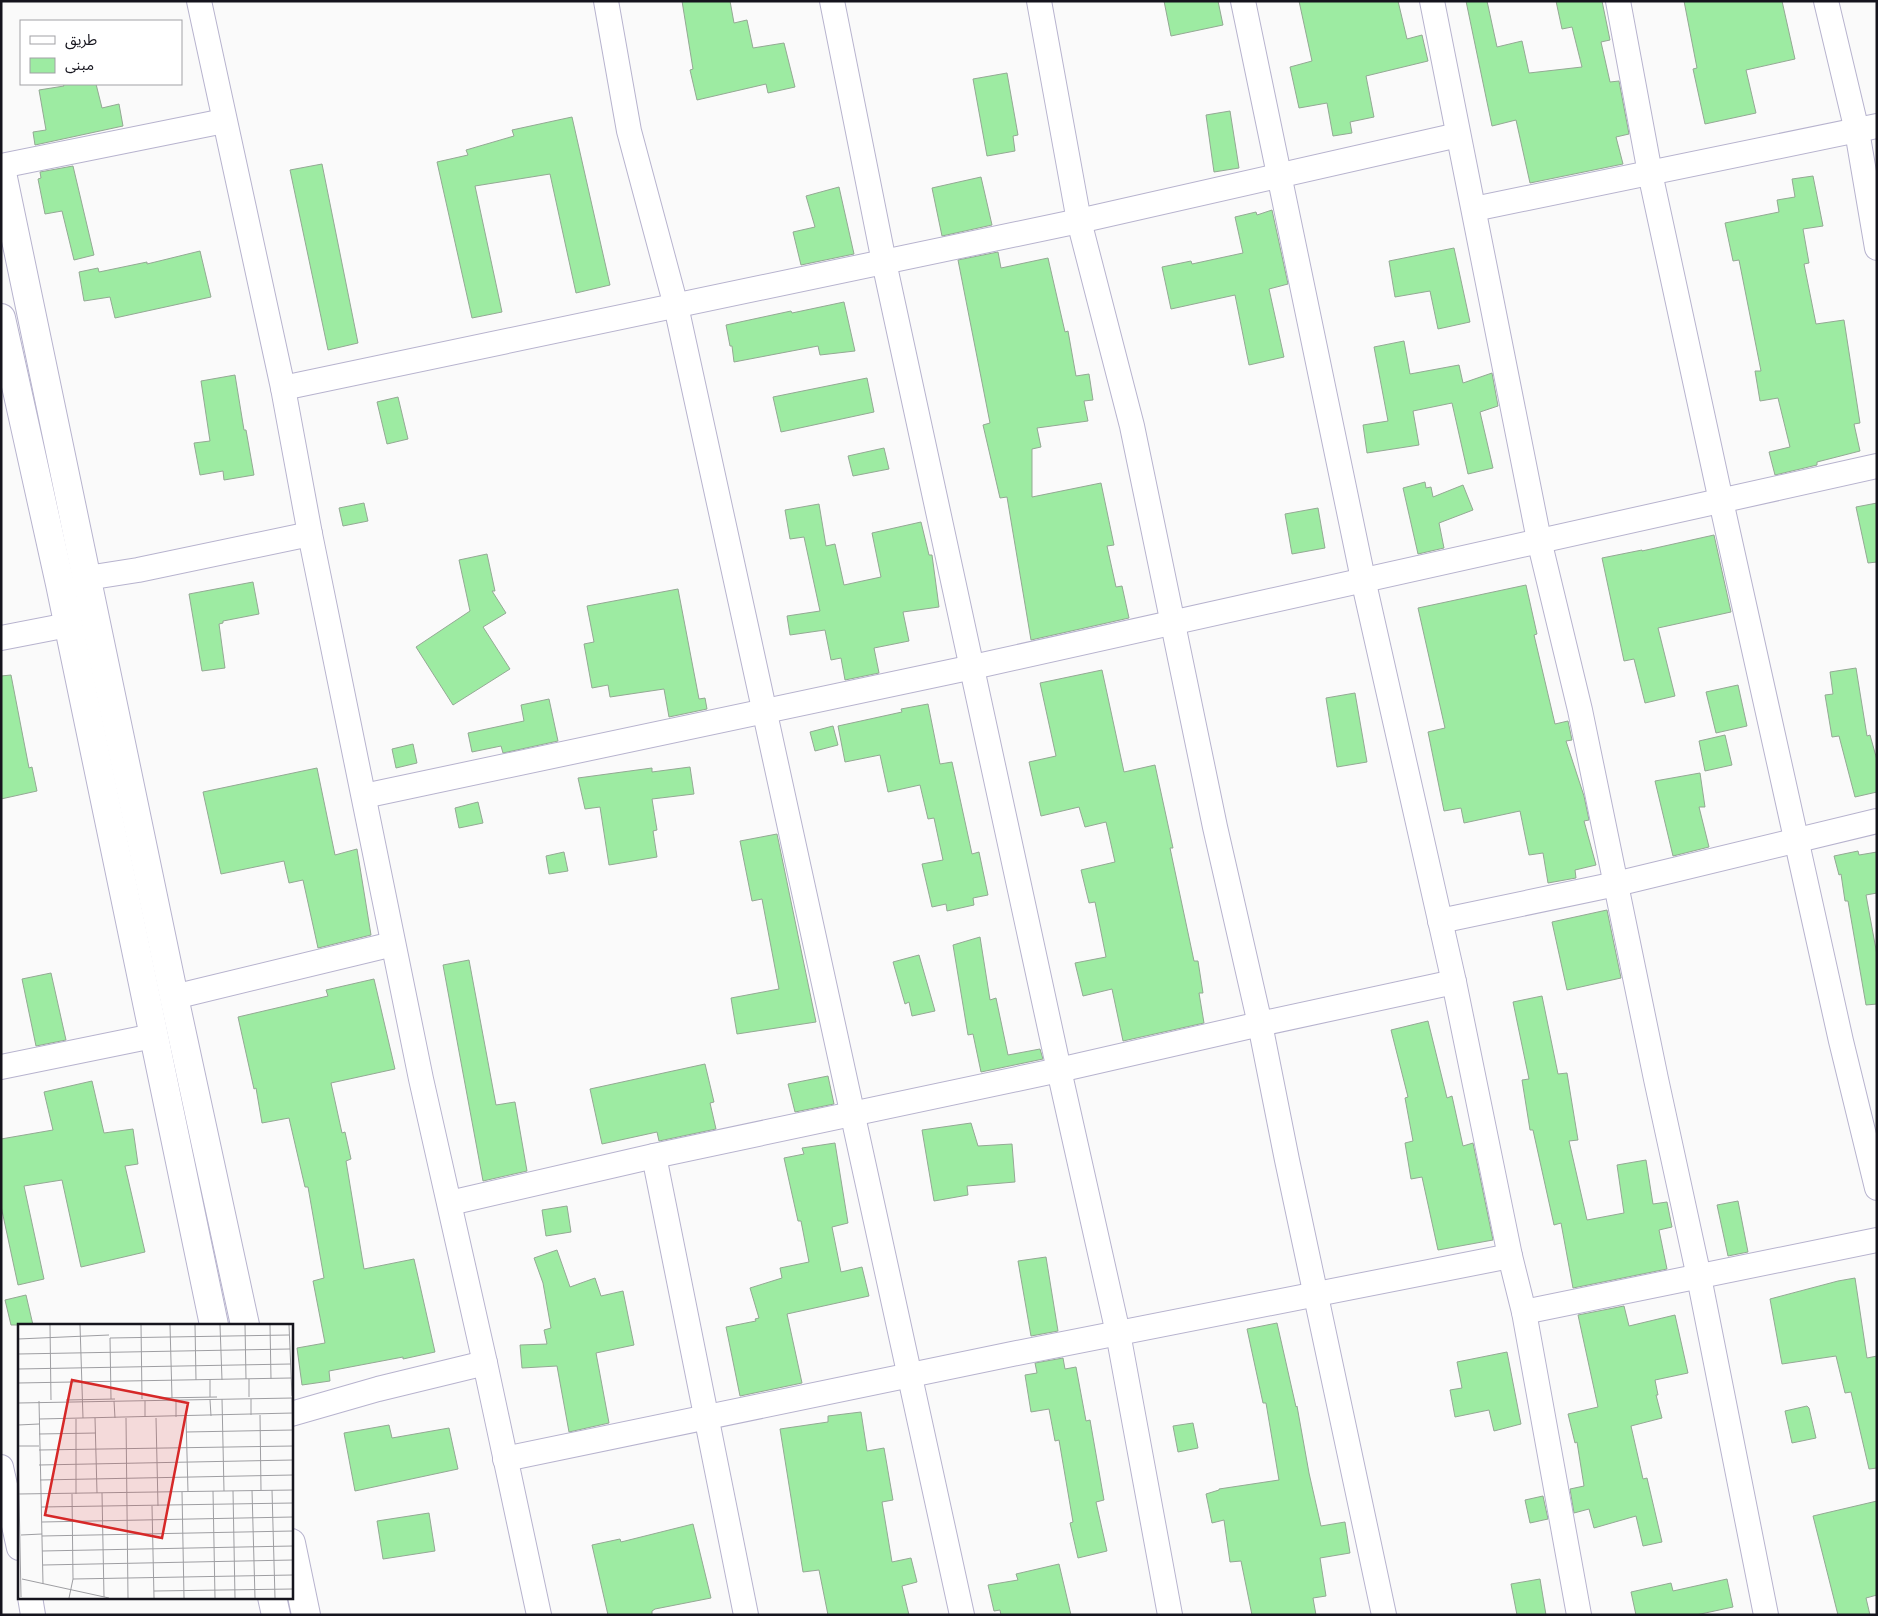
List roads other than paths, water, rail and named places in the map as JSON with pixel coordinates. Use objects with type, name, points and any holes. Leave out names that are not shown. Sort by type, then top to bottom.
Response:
[{"type":"street","points":[[199,1],[283,388],[310,534],[393,944],[539,1615]]},
{"type":"street","points":[[606,1],[629,131],[676,306],[854,1113],[962,1615]]},
{"type":"street","points":[[832,1],[884,262],[1059,1070],[1118,1333],[1170,1615]]},
{"type":"street","points":[[1039,1],[1079,221],[1132,426],[1215,827],[1260,1024],[1384,1615]]},
{"type":"street","points":[[1242,1],[1363,579],[1454,982],[1510,1256],[1524,1312],[1579,1615]]},
{"type":"street","points":[[1432,1],[1539,540],[1580,710],[1656,1079],[1700,1277],[1766,1615]]},
{"type":"street","points":[[1618,1],[1650,173],[1720,501],[1798,841],[1841,1041],[1877,1188]]},
{"type":"street","points":[[1826,1],[1867,128],[1877,248]]},
{"type":"street","points":[[224,120],[1,167],[174,997],[246,1324]]},
{"type":"street","points":[[1474,209],[1867,128]]},
{"type":"street","points":[[283,388],[1079,221],[1458,135]]},
{"type":"street","points":[[1,318],[68,625],[214,1324]]},
{"type":"street","points":[[364,796],[972,667],[1877,466]]},
{"type":"street","points":[[87,578],[138,570],[310,534]]},
{"type":"street","points":[[1,638],[68,625]]},
{"type":"street","points":[[1440,921],[1616,884],[1877,821]]},
{"type":"street","points":[[174,997],[393,944]]},
{"type":"street","points":[[450,1204],[654,1156],[1059,1070],[1454,982]]},
{"type":"street","points":[[1,1067],[153,1036]]},
{"type":"street","points":[[654,1156],[746,1615]]},
{"type":"street","points":[[1524,1312],[1877,1240]]},
{"type":"street","points":[[505,1459],[1118,1333],[1510,1256]]},
{"type":"street","points":[[292,1414],[378,1389],[485,1362]]},
{"type":"street","points":[[1,1467],[9,1490],[18,1542]]},
{"type":"street","points":[[292,1548],[306,1615]]},
{"type":"street","points":[[30,1598],[33,1615]]},
{"type":"street","points":[[272,1598],[276,1615]]}]
